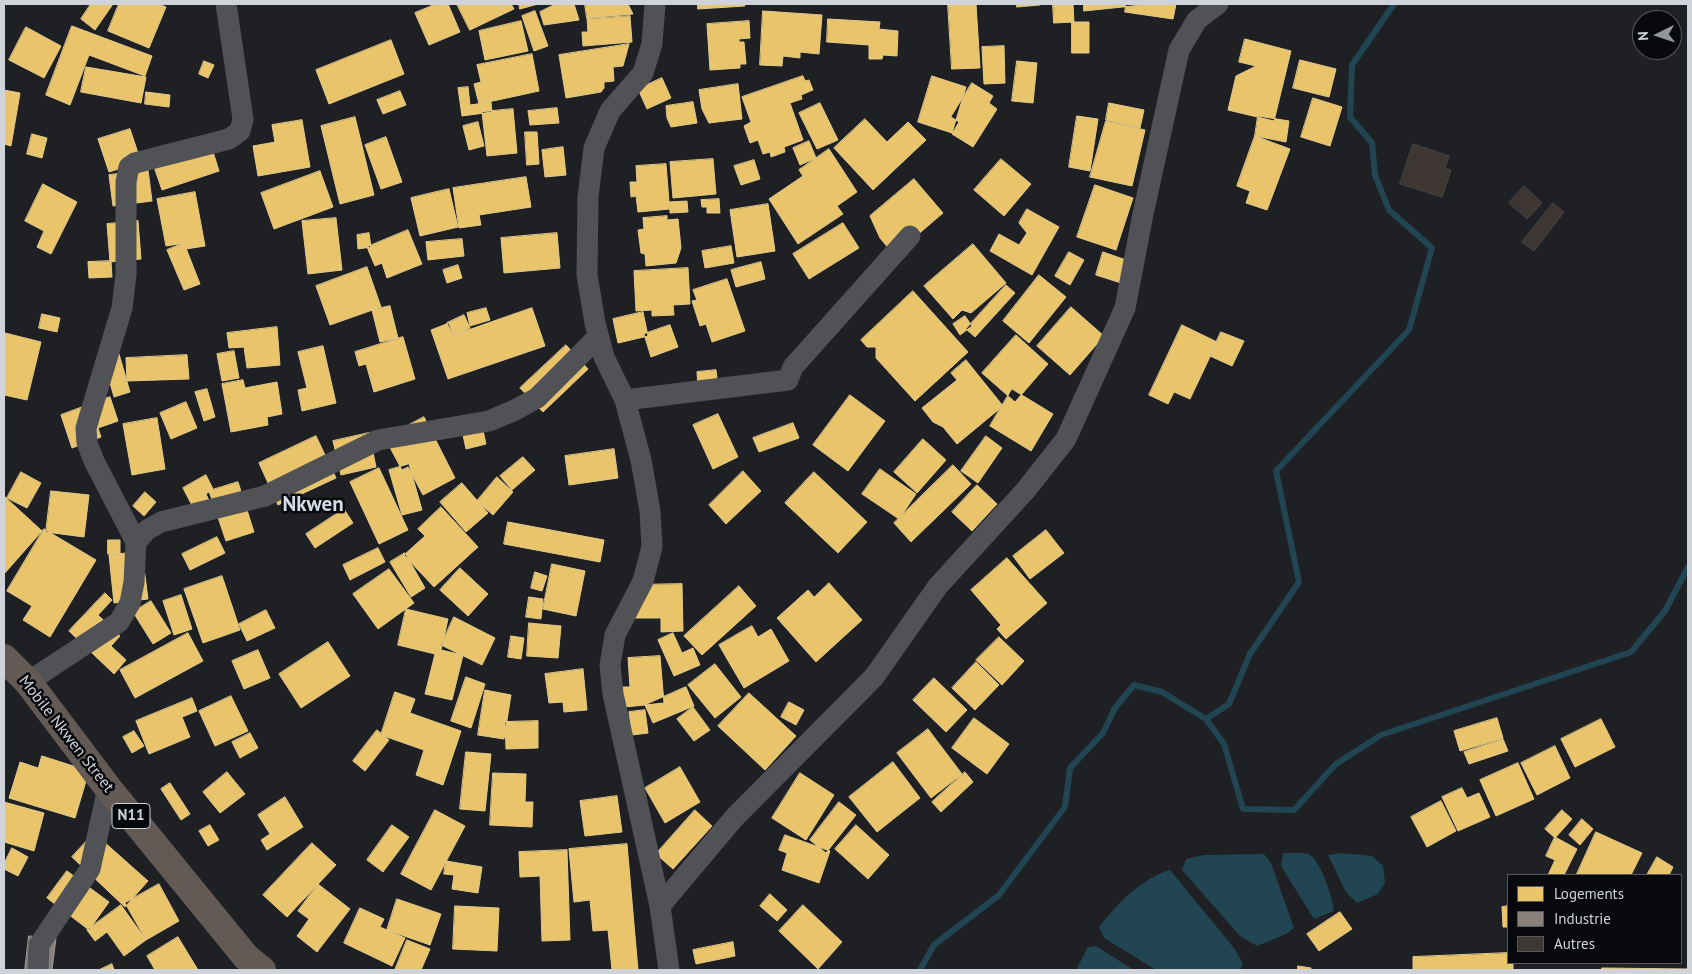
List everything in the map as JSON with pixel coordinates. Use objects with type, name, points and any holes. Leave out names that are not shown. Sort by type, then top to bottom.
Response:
[{"type":"highway","name":"Mobile Nkwen Street","points":[[4,658],[28,682],[108,788],[246,957],[262,970]]},
{"type":"street","points":[[28,682],[118,622],[130,603],[134,582],[136,542],[94,461],[87,443],[86,428],[122,308],[126,275],[126,182],[129,168],[135,163],[228,139],[240,131],[243,118],[226,4]]},
{"type":"street","points":[[655,4],[652,44],[643,73],[610,111],[594,148],[588,197],[587,275],[598,337],[604,357],[625,400],[641,460],[650,511],[652,547],[643,582],[615,635],[610,665],[613,694],[660,906],[668,970]]},
{"type":"street","points":[[660,906],[734,818],[874,677],[938,586],[1025,491],[1066,439],[1126,308],[1143,214],[1179,50],[1196,20],[1218,4]]},
{"type":"street","points":[[625,400],[788,380],[793,367],[910,236]]},
{"type":"street","points":[[136,542],[147,530],[161,522],[266,496],[378,440],[489,421],[516,410],[537,398],[598,337]]},
{"type":"street","points":[[38,970],[39,945],[90,869],[108,788]]},
{"type":"water","points":[[1283,853],[1305,853],[1313,857],[1325,879],[1334,911],[1314,919],[1281,866]]},
{"type":"water","points":[[1342,853],[1372,856],[1383,866],[1385,883],[1378,894],[1357,903],[1346,892],[1328,855]]},
{"type":"water","points":[[1264,854],[1271,863],[1294,928],[1286,934],[1257,946],[1240,936],[1182,870],[1186,859],[1204,855]]},
{"type":"water","points":[[1170,870],[1234,948],[1243,964],[1240,970],[1156,970],[1104,938],[1099,927],[1122,901],[1140,885]]},
{"type":"water","points":[[1096,946],[1134,970],[1076,970],[1088,947]]},
{"type":"building: Logements","points":[[91,4],[113,4],[95,30],[81,19]]},
{"type":"building: Logements","points":[[119,4],[158,4],[166,7],[149,48],[108,31]]},
{"type":"building: Logements","points":[[436,4],[448,4],[460,32],[429,45],[415,13]]},
{"type":"building: Logements","points":[[457,4],[511,4],[514,9],[470,30]]},
{"type":"building: Logements","points":[[519,4],[538,4],[520,9]]},
{"type":"building: Logements","points":[[556,4],[574,4],[579,20],[544,25],[540,12]]},
{"type":"building: Logements","points":[[585,4],[628,4],[633,14],[587,18]]},
{"type":"building: Logements","points":[[698,4],[744,4],[745,6],[698,9]]},
{"type":"building: Logements","points":[[948,4],[976,4],[980,68],[952,69]]},
{"type":"building: Logements","points":[[1017,4],[1040,4],[1040,5],[1017,7]]},
{"type":"building: Logements","points":[[1053,4],[1073,4],[1074,22],[1054,23]]},
{"type":"building: Logements","points":[[1084,4],[1142,4],[1142,5],[1084,11]]},
{"type":"building: Logements","points":[[1126,4],[1176,4],[1173,19],[1125,12]]},
{"type":"building: Logements","points":[[535,11],[548,46],[534,51],[522,16]]},
{"type":"building: Logements","points":[[763,11],[822,15],[819,54],[800,52],[800,58],[783,56],[782,66],[760,65]]},
{"type":"building: Logements","points":[[630,16],[632,42],[583,46],[582,32],[588,32],[587,19]]},
{"type":"building: Logements","points":[[828,19],[880,22],[879,29],[898,31],[897,56],[883,55],[882,59],[869,59],[869,45],[827,42]]},
{"type":"building: Logements","points":[[521,21],[528,51],[485,60],[479,31]]},
{"type":"building: Logements","points":[[749,21],[750,38],[739,39],[739,42],[744,42],[746,64],[740,64],[740,68],[710,70],[707,24]]},
{"type":"building: Logements","points":[[1072,22],[1089,22],[1089,53],[1072,53]]},
{"type":"building: Logements","points":[[72,26],[152,56],[145,76],[89,55],[70,105],[46,95]]},
{"type":"building: Logements","points":[[26,27],[61,46],[44,78],[9,60]]},
{"type":"building: Logements","points":[[1245,39],[1291,51],[1274,121],[1228,110],[1236,76],[1256,66],[1239,62]]},
{"type":"building: Logements","points":[[391,40],[404,74],[329,104],[316,70]]},
{"type":"building: Logements","points":[[629,44],[623,66],[613,67],[614,81],[604,82],[604,88],[601,92],[566,98],[559,55]]},
{"type":"building: Logements","points":[[1004,46],[1005,83],[984,84],[982,47]]},
{"type":"building: Logements","points":[[532,54],[539,91],[479,104],[474,84],[481,82],[477,65]]},
{"type":"building: Logements","points":[[1300,60],[1336,69],[1329,97],[1293,88]]},
{"type":"building: Logements","points":[[204,61],[214,65],[208,78],[199,74]]},
{"type":"building: Logements","points":[[1017,61],[1037,63],[1033,103],[1012,101]]},
{"type":"building: Logements","points":[[86,67],[146,77],[141,103],[81,92]]},
{"type":"building: Logements","points":[[803,76],[805,81],[809,80],[813,90],[801,95],[802,99],[790,103],[803,140],[784,147],[785,152],[771,157],[770,152],[763,154],[758,140],[750,143],[744,126],[751,122],[742,97]]},
{"type":"building: Logements","points":[[932,76],[966,87],[952,133],[918,122]]},
{"type":"building: Logements","points":[[662,78],[671,98],[647,109],[638,89]]},
{"type":"building: Logements","points":[[972,83],[993,96],[989,103],[997,109],[973,147],[952,134],[959,122],[951,117]]},
{"type":"building: Logements","points":[[738,84],[742,119],[709,123],[702,109],[699,90]]},
{"type":"building: Logements","points":[[468,87],[470,105],[491,102],[492,112],[462,116],[458,88]]},
{"type":"building: Logements","points":[[4,90],[20,93],[11,146],[4,144]]},
{"type":"building: Logements","points":[[400,91],[406,105],[383,114],[377,100]]},
{"type":"building: Logements","points":[[146,92],[170,95],[169,107],[145,104]]},
{"type":"building: Logements","points":[[1313,98],[1342,107],[1330,146],[1301,137]]},
{"type":"building: Logements","points":[[693,102],[697,123],[671,127],[667,118],[666,106]]},
{"type":"building: Logements","points":[[820,103],[838,140],[817,149],[799,113]]},
{"type":"building: Logements","points":[[1109,103],[1144,110],[1140,128],[1106,120]]},
{"type":"building: Logements","points":[[557,108],[559,123],[530,125],[528,111]]},
{"type":"building: Logements","points":[[513,109],[517,153],[487,156],[482,112]]},
{"type":"building: Logements","points":[[1077,116],[1098,119],[1090,171],[1069,167]]},
{"type":"building: Logements","points":[[1258,116],[1289,121],[1286,142],[1255,136]]},
{"type":"building: Logements","points":[[355,117],[374,195],[340,204],[321,126]]},
{"type":"building: Logements","points":[[865,119],[887,142],[908,122],[926,140],[873,190],[834,148]]},
{"type":"building: Logements","points":[[302,120],[310,167],[258,176],[253,146],[275,142],[272,125]]},
{"type":"building: Logements","points":[[1106,121],[1145,130],[1132,186],[1090,177]]},
{"type":"building: Logements","points":[[478,122],[484,146],[469,150],[463,126]]},
{"type":"building: Logements","points":[[130,129],[141,162],[109,172],[98,139]]},
{"type":"building: Logements","points":[[525,132],[537,132],[539,164],[527,165]]},
{"type":"building: Logements","points":[[32,134],[47,138],[42,158],[27,154]]},
{"type":"building: Logements","points":[[1255,136],[1290,149],[1267,210],[1246,203],[1250,191],[1237,186]]},
{"type":"building: Logements","points":[[386,137],[402,182],[381,189],[365,145]]},
{"type":"building: Logements","points":[[209,139],[219,171],[162,190],[151,158]]},
{"type":"building: Logements","points":[[809,141],[816,158],[800,165],[793,148]]},
{"type":"building: Logements","points":[[563,147],[566,175],[545,177],[542,150]]},
{"type":"building: Logements","points":[[829,149],[857,192],[837,206],[843,214],[798,244],[769,199],[803,176],[799,170]]},
{"type":"building: Logements","points":[[713,159],[716,194],[673,198],[670,162]]},
{"type":"building: Logements","points":[[1001,159],[1031,184],[1004,216],[974,190]]},
{"type":"building: Logements","points":[[754,160],[760,179],[741,185],[734,166]]},
{"type":"building: Logements","points":[[666,164],[669,202],[687,201],[688,212],[670,213],[670,209],[638,212],[636,196],[631,197],[630,182],[637,182],[636,166]]},
{"type":"building: Logements","points":[[148,170],[152,201],[113,206],[109,175]]},
{"type":"building: Logements","points":[[320,171],[333,207],[274,229],[261,193]]},
{"type":"building: Logements","points":[[526,177],[531,207],[479,215],[481,225],[459,228],[453,188]]},
{"type":"building: Logements","points":[[914,179],[943,213],[894,255],[880,238],[870,216]]},
{"type":"building: Logements","points":[[43,184],[77,202],[51,254],[37,247],[44,231],[25,221]]},
{"type":"building: Logements","points":[[1095,185],[1133,198],[1116,250],[1077,237]]},
{"type":"building: Logements","points":[[449,189],[458,227],[420,236],[411,198]]},
{"type":"building: Logements","points":[[195,192],[205,246],[186,249],[185,243],[166,246],[157,199]]},
{"type":"building: Logements","points":[[719,199],[720,213],[707,213],[707,207],[702,207],[701,200]]},
{"type":"building: Logements","points":[[768,204],[775,251],[737,257],[730,210]]},
{"type":"building: Logements","points":[[1027,209],[1059,227],[1032,275],[990,251],[999,234],[1019,245],[1027,233],[1019,223]]},
{"type":"building: Logements","points":[[667,216],[667,220],[678,219],[681,248],[676,263],[646,266],[645,254],[641,253],[638,230],[644,229],[643,218]]},
{"type":"building: Logements","points":[[336,218],[342,270],[308,274],[302,221]]},
{"type":"building: Logements","points":[[138,221],[141,259],[110,262],[107,224]]},
{"type":"building: Logements","points":[[843,223],[859,248],[809,279],[793,254]]},
{"type":"building: Logements","points":[[408,230],[422,264],[387,278],[382,263],[375,266],[367,247]]},
{"type":"building: Logements","points":[[369,233],[371,247],[358,249],[357,235]]},
{"type":"building: Logements","points":[[557,233],[560,268],[504,273],[501,238]]},
{"type":"building: Logements","points":[[462,239],[464,256],[428,260],[426,242]]},
{"type":"building: Logements","points":[[184,243],[200,284],[184,290],[167,250]]},
{"type":"building: Logements","points":[[973,244],[1006,283],[971,313],[962,310],[953,319],[924,286]]},
{"type":"building: Logements","points":[[731,246],[734,263],[705,268],[702,251]]},
{"type":"building: Logements","points":[[1069,252],[1084,260],[1070,285],[1055,276]]},
{"type":"building: Logements","points":[[1103,252],[1132,262],[1124,284],[1096,275]]},
{"type":"building: Logements","points":[[111,261],[112,277],[89,278],[88,262]]},
{"type":"building: Logements","points":[[761,262],[765,279],[736,287],[731,270]]},
{"type":"building: Logements","points":[[458,265],[462,278],[447,283],[443,270]]},
{"type":"building: Logements","points":[[367,267],[381,307],[330,325],[316,286]]},
{"type":"building: Logements","points":[[688,268],[690,304],[673,305],[674,315],[652,316],[652,310],[636,311],[634,271]]},
{"type":"building: Logements","points":[[1039,275],[1066,297],[1029,343],[1003,321]]},
{"type":"building: Logements","points":[[727,279],[745,331],[712,342],[706,324],[700,326],[692,301],[697,300],[693,290]]},
{"type":"building: Logements","points":[[1006,285],[1015,293],[975,337],[966,329]]},
{"type":"building: Logements","points":[[913,291],[968,352],[915,401],[876,358],[876,347],[867,347],[861,340]]},
{"type":"building: Logements","points":[[390,306],[398,338],[380,342],[372,310]]},
{"type":"building: Logements","points":[[1071,307],[1104,336],[1070,375],[1037,346]]},
{"type":"building: Logements","points":[[486,308],[490,320],[470,326],[467,313]]},
{"type":"building: Logements","points":[[532,308],[545,346],[448,379],[431,330],[449,323],[453,335]]},
{"type":"building: Logements","points":[[643,312],[648,336],[618,343],[613,319]]},
{"type":"building: Logements","points":[[42,314],[60,318],[57,332],[39,328]]},
{"type":"building: Logements","points":[[464,315],[470,328],[453,336],[447,323]]},
{"type":"building: Logements","points":[[965,316],[972,326],[960,335],[953,324]]},
{"type":"building: Logements","points":[[670,325],[678,347],[651,357],[644,334]]},
{"type":"building: Logements","points":[[1182,325],[1217,342],[1190,399],[1174,392],[1168,404],[1149,395]]},
{"type":"building: Logements","points":[[277,327],[280,365],[247,368],[244,347],[229,348],[227,333]]},
{"type":"building: Logements","points":[[1221,332],[1244,341],[1232,366],[1210,356]]},
{"type":"building: Logements","points":[[5,333],[41,342],[27,400],[4,395]]},
{"type":"building: Logements","points":[[1016,335],[1048,364],[1015,402],[982,373]]},
{"type":"building: Logements","points":[[403,337],[415,379],[374,392],[366,364],[359,366],[355,352]]},
{"type":"building: Logements","points":[[566,345],[588,369],[543,412],[520,388]]},
{"type":"building: Logements","points":[[323,346],[336,403],[302,411],[298,390],[307,388],[298,352]]},
{"type":"building: Logements","points":[[234,351],[239,378],[222,381],[217,354]]},
{"type":"building: Logements","points":[[119,354],[130,392],[114,397],[103,358]]},
{"type":"building: Logements","points":[[187,355],[189,379],[127,381],[126,358]]},
{"type":"building: Logements","points":[[966,360],[1003,406],[957,444],[943,427],[933,422],[922,408],[957,380],[951,373]]},
{"type":"building: Logements","points":[[716,370],[718,387],[698,389],[697,372]]},
{"type":"building: Logements","points":[[243,380],[245,388],[277,382],[282,414],[267,417],[268,425],[231,432],[222,384]]},
{"type":"building: Logements","points":[[207,389],[215,417],[204,421],[195,392]]},
{"type":"building: Logements","points":[[1012,389],[1053,414],[1031,451],[990,426]]},
{"type":"building: Logements","points":[[850,395],[885,421],[848,471],[813,445]]},
{"type":"building: Logements","points":[[110,397],[118,421],[98,428],[101,437],[72,448],[61,415]]},
{"type":"building: Logements","points":[[186,402],[197,428],[171,439],[160,413]]},
{"type":"building: Logements","points":[[718,414],[738,457],[713,469],[693,425]]},
{"type":"building: Logements","points":[[424,417],[455,478],[423,495],[408,467],[402,470],[385,438]]},
{"type":"building: Logements","points":[[157,418],[165,469],[132,475],[123,424]]},
{"type":"building: Logements","points":[[793,423],[799,438],[759,452],[753,438]]},
{"type":"building: Logements","points":[[482,426],[486,444],[466,449],[462,430]]},
{"type":"building: Logements","points":[[369,433],[376,467],[341,475],[333,441]]},
{"type":"building: Logements","points":[[316,436],[336,478],[278,505],[259,463]]},
{"type":"building: Logements","points":[[986,436],[1002,448],[978,483],[961,471]]},
{"type":"building: Logements","points":[[923,439],[946,460],[917,493],[894,472]]},
{"type":"building: Logements","points":[[614,449],[618,478],[569,485],[565,456]]},
{"type":"building: Logements","points":[[523,457],[535,470],[512,490],[500,476]]},
{"type":"building: Logements","points":[[409,464],[422,510],[402,515],[389,470]]},
{"type":"building: Logements","points":[[953,465],[971,484],[911,542],[894,523]]},
{"type":"building: Logements","points":[[379,468],[408,530],[379,544],[350,482]]},
{"type":"building: Logements","points":[[880,469],[916,494],[899,519],[862,494]]},
{"type":"building: Logements","points":[[743,471],[761,491],[726,524],[709,505]]},
{"type":"building: Logements","points":[[21,472],[41,483],[27,508],[7,498]]},
{"type":"building: Logements","points":[[814,472],[867,522],[838,553],[785,503]]},
{"type":"building: Logements","points":[[206,475],[213,489],[206,494],[212,507],[197,515],[183,488]]},
{"type":"building: Logements","points":[[497,477],[513,492],[493,515],[477,501]]},
{"type":"building: Logements","points":[[238,482],[254,532],[226,541],[209,491]]},
{"type":"building: Logements","points":[[462,483],[488,513],[466,532],[440,502]]},
{"type":"building: Logements","points":[[977,485],[997,504],[972,531],[952,512]]},
{"type":"building: Logements","points":[[51,491],[89,495],[84,537],[46,532]]},
{"type":"building: Logements","points":[[145,492],[156,502],[144,516],[133,506]]},
{"type":"building: Logements","points":[[4,498],[42,531],[4,574]]},
{"type":"building: Logements","points":[[441,507],[478,547],[434,587],[404,555],[425,536],[418,529]]},
{"type":"building: Logements","points":[[344,509],[353,523],[315,548],[306,534]]},
{"type":"building: Logements","points":[[508,522],[604,540],[600,562],[504,544]]},
{"type":"building: Logements","points":[[44,529],[96,560],[50,637],[23,620],[32,606],[7,591]]},
{"type":"building: Logements","points":[[1046,530],[1064,553],[1030,579],[1013,556]]},
{"type":"building: Logements","points":[[217,537],[225,553],[190,570],[182,554]]},
{"type":"building: Logements","points":[[108,540],[120,540],[120,554],[108,554]]},
{"type":"building: Logements","points":[[378,548],[385,562],[350,580],[343,565]]},
{"type":"building: Logements","points":[[142,552],[148,599],[114,603],[109,555]]},
{"type":"building: Logements","points":[[405,553],[425,588],[411,597],[390,562]]},
{"type":"building: Logements","points":[[1007,558],[1047,603],[1006,639],[997,629],[1001,625],[971,590]]},
{"type":"building: Logements","points":[[552,564],[585,571],[576,616],[543,609]]},
{"type":"building: Logements","points":[[460,568],[488,594],[468,616],[440,590]]},
{"type":"building: Logements","points":[[389,569],[414,603],[378,629],[353,594]]},
{"type":"building: Logements","points":[[535,572],[547,576],[542,591],[531,588]]},
{"type":"building: Logements","points":[[222,576],[240,630],[203,643],[184,589]]},
{"type":"building: Logements","points":[[829,583],[862,620],[816,662],[777,618],[808,590],[814,597]]},
{"type":"building: Logements","points":[[682,584],[683,631],[661,632],[661,618],[635,618],[634,585]]},
{"type":"building: Logements","points":[[739,586],[756,606],[702,655],[684,636]]},
{"type":"building: Logements","points":[[105,593],[112,600],[98,615],[120,636],[111,646],[126,660],[114,674],[69,631]]},
{"type":"building: Logements","points":[[181,595],[192,629],[174,635],[163,601]]},
{"type":"building: Logements","points":[[529,597],[543,599],[541,619],[526,617]]},
{"type":"building: Logements","points":[[151,601],[171,633],[153,644],[133,612]]},
{"type":"building: Logements","points":[[406,609],[448,619],[441,650],[463,655],[452,700],[425,694],[435,654],[398,645]]},
{"type":"building: Logements","points":[[266,610],[275,628],[247,641],[239,624]]},
{"type":"building: Logements","points":[[454,617],[495,638],[482,665],[441,645]]},
{"type":"building: Logements","points":[[529,623],[561,626],[558,658],[527,656]]},
{"type":"building: Logements","points":[[752,626],[758,637],[771,629],[789,661],[744,688],[719,645]]},
{"type":"building: Logements","points":[[188,633],[203,661],[135,698],[120,670]]},
{"type":"building: Logements","points":[[673,633],[682,653],[693,648],[700,665],[674,676],[658,640]]},
{"type":"building: Logements","points":[[511,636],[524,638],[521,659],[508,657]]},
{"type":"building: Logements","points":[[999,637],[1024,661],[1002,685],[976,660]]},
{"type":"building: Logements","points":[[328,642],[350,676],[301,708],[279,674]]},
{"type":"building: Logements","points":[[258,650],[270,678],[244,689],[232,661]]},
{"type":"building: Logements","points":[[660,656],[664,703],[625,707],[623,687],[630,687],[628,658]]},
{"type":"building: Logements","points":[[976,662],[999,685],[975,710],[952,688]]},
{"type":"building: Logements","points":[[715,664],[741,697],[715,718],[688,685]]},
{"type":"building: Logements","points":[[583,669],[587,710],[564,712],[563,702],[549,703],[545,674]]},
{"type":"building: Logements","points":[[466,677],[485,684],[471,728],[451,721]]},
{"type":"building: Logements","points":[[934,678],[967,710],[946,732],[913,700]]},
{"type":"building: Logements","points":[[686,687],[694,706],[653,723],[645,705]]},
{"type":"building: Logements","points":[[485,690],[511,695],[504,739],[478,735]]},
{"type":"building: Logements","points":[[395,692],[415,699],[410,713],[461,731],[443,785],[416,775],[424,750],[381,735]]},
{"type":"building: Logements","points":[[749,693],[796,736],[765,770],[718,726]]},
{"type":"building: Logements","points":[[231,696],[248,731],[215,746],[199,711]]},
{"type":"building: Logements","points":[[192,698],[197,711],[182,717],[190,737],[149,754],[136,721]]},
{"type":"building: Logements","points":[[789,702],[804,710],[796,725],[781,717]]},
{"type":"building: Logements","points":[[693,707],[710,730],[694,741],[677,719]]},
{"type":"building: Logements","points":[[645,710],[648,733],[632,735],[629,712]]},
{"type":"building: Logements","points":[[974,718],[1009,744],[987,774],[952,748]]},
{"type":"building: Logements","points":[[1497,718],[1503,738],[1460,751],[1454,731]]},
{"type":"building: Logements","points":[[1601,719],[1615,747],[1575,767],[1561,739]]},
{"type":"building: Logements","points":[[538,721],[538,748],[506,749],[505,722]]},
{"type":"building: Logements","points":[[928,729],[962,774],[931,798],[897,753]]},
{"type":"building: Logements","points":[[377,730],[389,740],[365,771],[353,761]]},
{"type":"building: Logements","points":[[134,731],[144,746],[132,753],[123,737]]},
{"type":"building: Logements","points":[[250,733],[258,748],[240,758],[232,742]]},
{"type":"building: Logements","points":[[1503,739],[1508,751],[1469,764],[1464,752]]},
{"type":"building: Logements","points":[[1555,746],[1570,778],[1537,795],[1521,763]]},
{"type":"building: Logements","points":[[466,752],[491,754],[485,811],[460,809]]},
{"type":"building: Logements","points":[[42,756],[89,771],[75,818],[9,798],[20,762],[38,768]]},
{"type":"building: Logements","points":[[893,762],[920,798],[877,832],[849,797]]},
{"type":"building: Logements","points":[[1518,763],[1534,799],[1496,816],[1480,780]]},
{"type":"building: Logements","points":[[680,767],[700,802],[665,823],[645,788]]},
{"type":"building: Logements","points":[[227,772],[245,794],[220,813],[203,792]]},
{"type":"building: Logements","points":[[965,772],[973,782],[941,812],[932,802]]},
{"type":"building: Logements","points":[[493,773],[526,774],[525,802],[533,802],[532,827],[490,825]]},
{"type":"building: Logements","points":[[800,773],[834,795],[806,840],[772,818]]},
{"type":"building: Logements","points":[[170,783],[190,814],[181,820],[161,789]]},
{"type":"building: Logements","points":[[1462,788],[1467,798],[1479,793],[1490,817],[1458,831],[1442,797]]},
{"type":"building: Logements","points":[[617,796],[622,832],[585,836],[580,801]]},
{"type":"building: Logements","points":[[285,797],[303,827],[267,850],[261,840],[270,834],[258,815]]},
{"type":"building: Logements","points":[[1441,801],[1456,831],[1427,847],[1411,817]]},
{"type":"building: Logements","points":[[4,802],[44,813],[34,851],[4,842]]},
{"type":"building: Logements","points":[[839,802],[856,815],[826,853],[810,840]]},
{"type":"building: Logements","points":[[435,810],[465,826],[431,890],[401,874]]},
{"type":"building: Logements","points":[[695,810],[712,826],[673,869],[656,854]]},
{"type":"building: Logements","points":[[1562,810],[1572,819],[1555,838],[1545,829]]},
{"type":"building: Logements","points":[[1582,819],[1593,829],[1580,845],[1569,835]]},
{"type":"building: Logements","points":[[210,825],[219,840],[208,846],[199,831]]},
{"type":"building: Logements","points":[[392,825],[409,837],[383,872],[367,860]]},
{"type":"building: Logements","points":[[856,825],[889,855],[868,879],[835,849]]},
{"type":"building: Logements","points":[[1596,832],[1642,853],[1632,874],[1577,874]]},
{"type":"building: Logements","points":[[94,833],[148,881],[125,907],[72,857]]},
{"type":"building: Logements","points":[[785,835],[830,851],[819,883],[782,870],[787,853],[779,850]]},
{"type":"building: Logements","points":[[1555,837],[1577,849],[1564,874],[1548,874],[1555,860],[1546,856]]},
{"type":"building: Logements","points":[[312,843],[336,865],[287,917],[263,895]]},
{"type":"building: Logements","points":[[627,844],[638,970],[612,970],[608,930],[593,931],[590,900],[574,902],[569,849]]},
{"type":"building: Logements","points":[[12,848],[28,857],[18,876],[4,869],[4,864]]},
{"type":"building: Logements","points":[[567,850],[570,940],[542,941],[540,876],[520,877],[519,852]]},
{"type":"building: Logements","points":[[1657,857],[1673,867],[1670,874],[1648,874]]},
{"type":"building: Logements","points":[[446,861],[482,867],[478,893],[452,889],[454,875],[444,874]]},
{"type":"building: Logements","points":[[67,871],[109,902],[89,930],[47,898]]},
{"type":"building: Logements","points":[[159,884],[179,921],[146,940],[125,903]]},
{"type":"building: Logements","points":[[318,884],[350,909],[317,952],[297,936],[309,919],[298,911]]},
{"type":"building: Logements","points":[[770,894],[787,910],[777,921],[760,906]]},
{"type":"building: Logements","points":[[397,899],[441,914],[430,945],[387,930]]},
{"type":"building: Logements","points":[[121,905],[146,940],[124,956],[107,932],[95,941],[87,930]]},
{"type":"building: Logements","points":[[803,905],[842,942],[818,969],[779,931]]},
{"type":"building: Logements","points":[[455,906],[499,908],[497,951],[453,949]]},
{"type":"building: Logements","points":[[1507,906],[1507,927],[1503,927],[1502,907]]},
{"type":"building: Logements","points":[[360,908],[384,919],[380,927],[405,938],[392,966],[344,943]]},
{"type":"building: Logements","points":[[1340,912],[1352,929],[1319,951],[1307,934]]},
{"type":"building: Logements","points":[[178,937],[198,970],[155,970],[147,956]]},
{"type":"building: Logements","points":[[407,940],[430,949],[421,970],[395,970]]},
{"type":"building: Logements","points":[[733,942],[735,956],[696,964],[693,950]]},
{"type":"building: Logements","points":[[1507,953],[1507,964],[1513,964],[1513,970],[1413,970],[1413,957]]},
{"type":"building: Logements","points":[[112,964],[114,970],[99,970]]},
{"type":"building: Logements","points":[[1298,966],[1311,968],[1311,970],[1298,970]]},
{"type":"building: Logements","points":[[1602,968],[1688,969],[1688,970],[1602,970]]},
{"type":"building: Industrie","points":[[29,936],[56,938],[52,970],[25,970]]},
{"type":"building: Autres","points":[[1413,144],[1449,156],[1445,168],[1451,170],[1442,197],[1400,184]]},
{"type":"building: Autres","points":[[1524,186],[1542,203],[1527,219],[1509,203]]},
{"type":"building: Autres","points":[[1553,203],[1564,212],[1534,251],[1522,242]]},
{"type":"waterway","points":[[920,970],[934,945],[999,895],[1065,807],[1070,768],[1103,733],[1115,708],[1134,685],[1162,692],[1206,719],[1229,704],[1250,654],[1299,582],[1276,471],[1409,330],[1432,248],[1389,210],[1375,175],[1372,143],[1350,117],[1352,65],[1394,4]]},
{"type":"waterway","points":[[1206,719],[1224,744],[1243,809],[1294,810],[1336,764],[1381,735],[1631,652],[1665,611],[1688,567]]},
{"type":"district","name":"Nkwen","points":[[313,505]]}]
